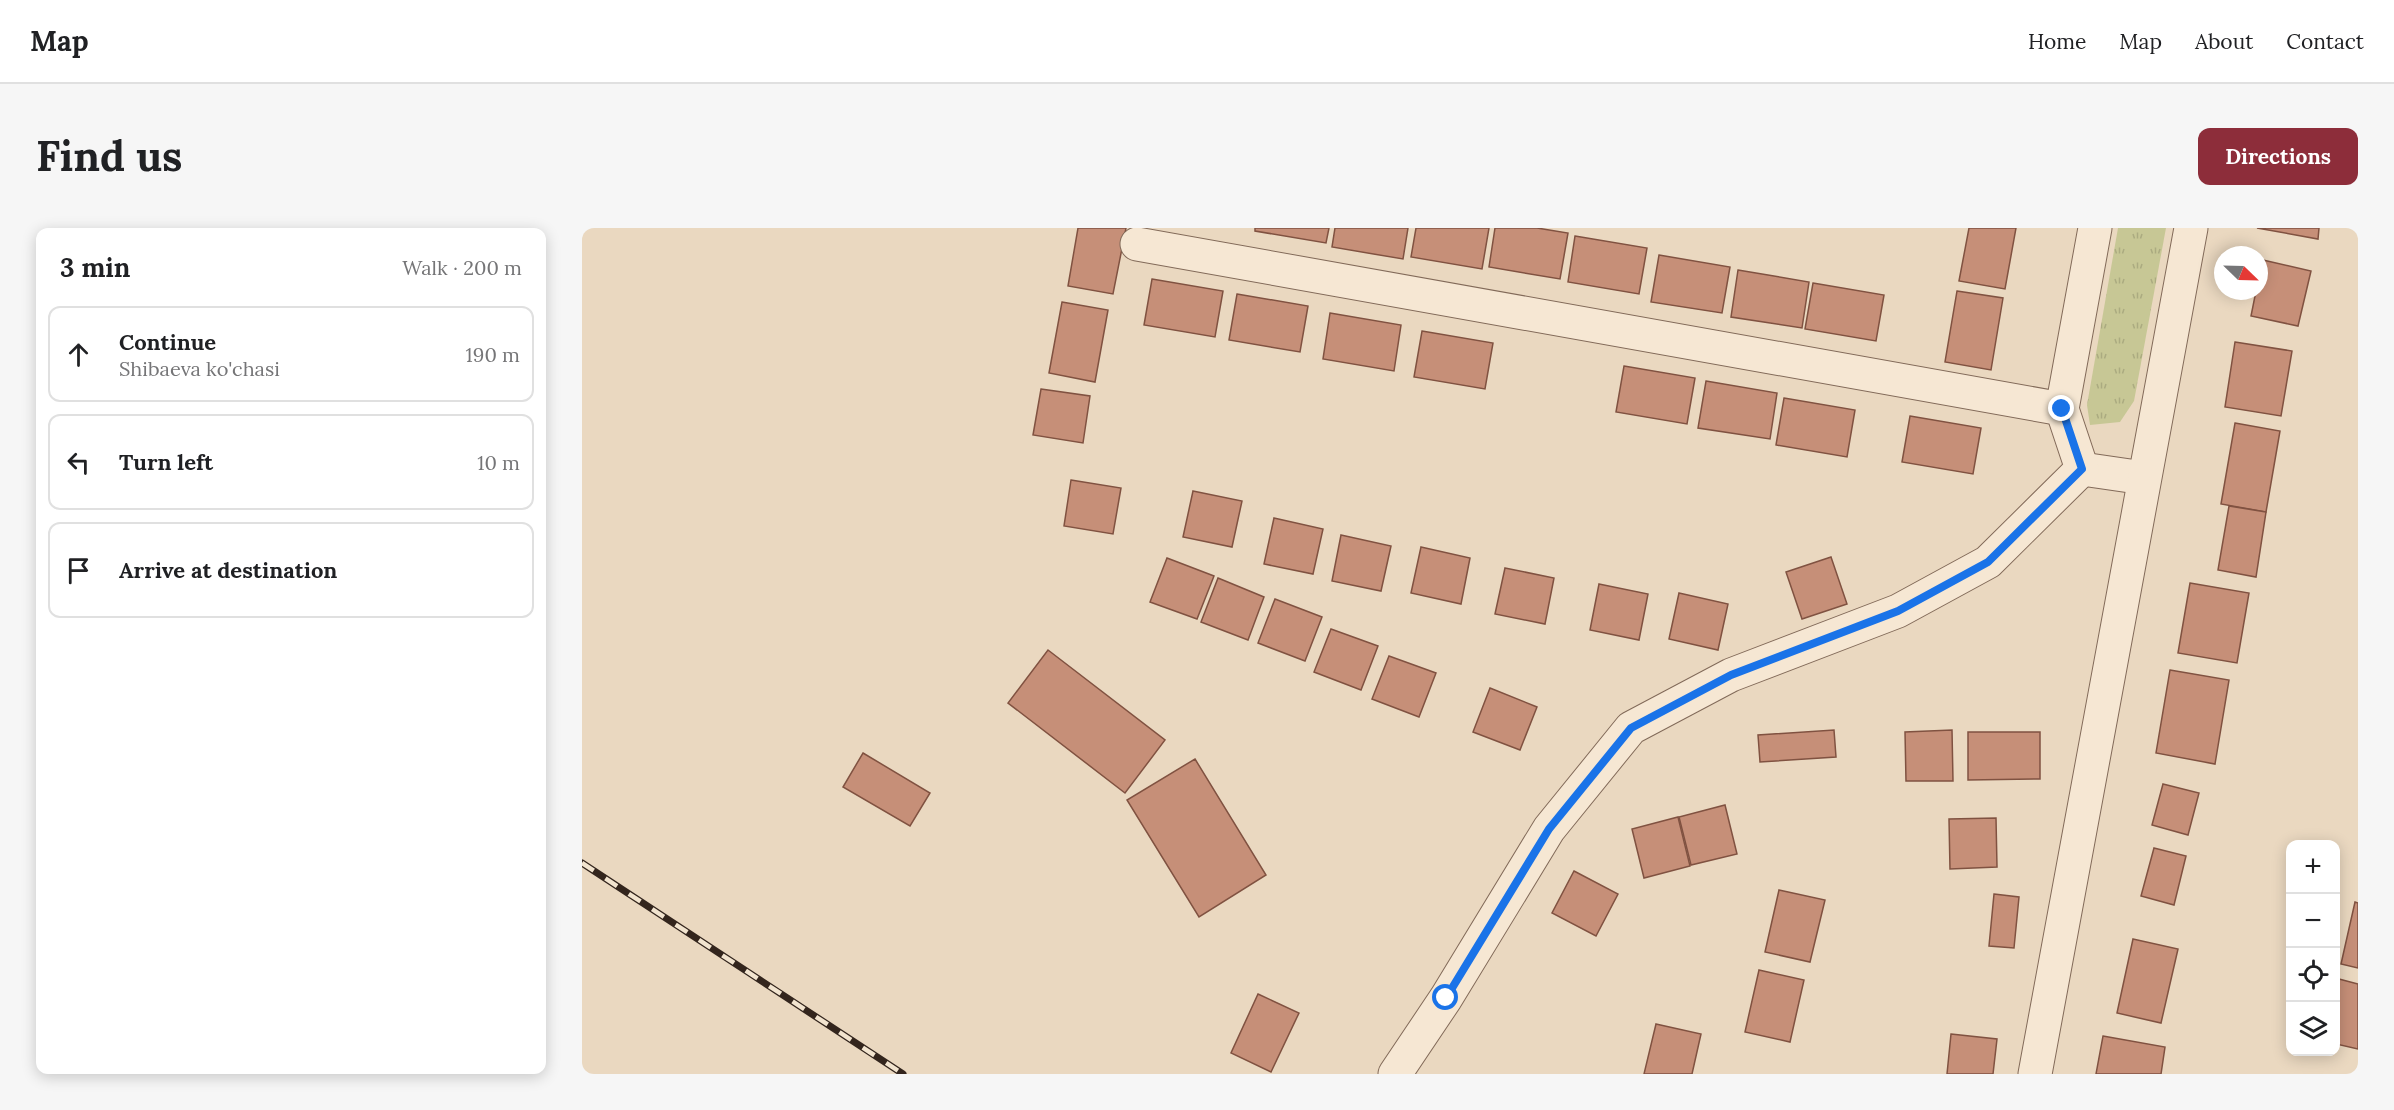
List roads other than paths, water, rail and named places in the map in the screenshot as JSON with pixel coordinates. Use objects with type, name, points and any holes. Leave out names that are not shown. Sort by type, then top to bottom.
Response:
[{"type":"street","points":[[2082,469],[2062,409],[2095,228]]},
{"type":"street","points":[[2035,1074],[2191,228]]},
{"type":"street","points":[[1137,244],[2062,409]]},
{"type":"street","points":[[2082,469],[2145,478]]},
{"type":"street","points":[[1395,1074],[1446,998],[1549,829],[1631,728],[1731,675],[1898,611],[1988,562],[2082,469]]},
{"type":"railway","points":[[582,863],[903,1074]]}]
